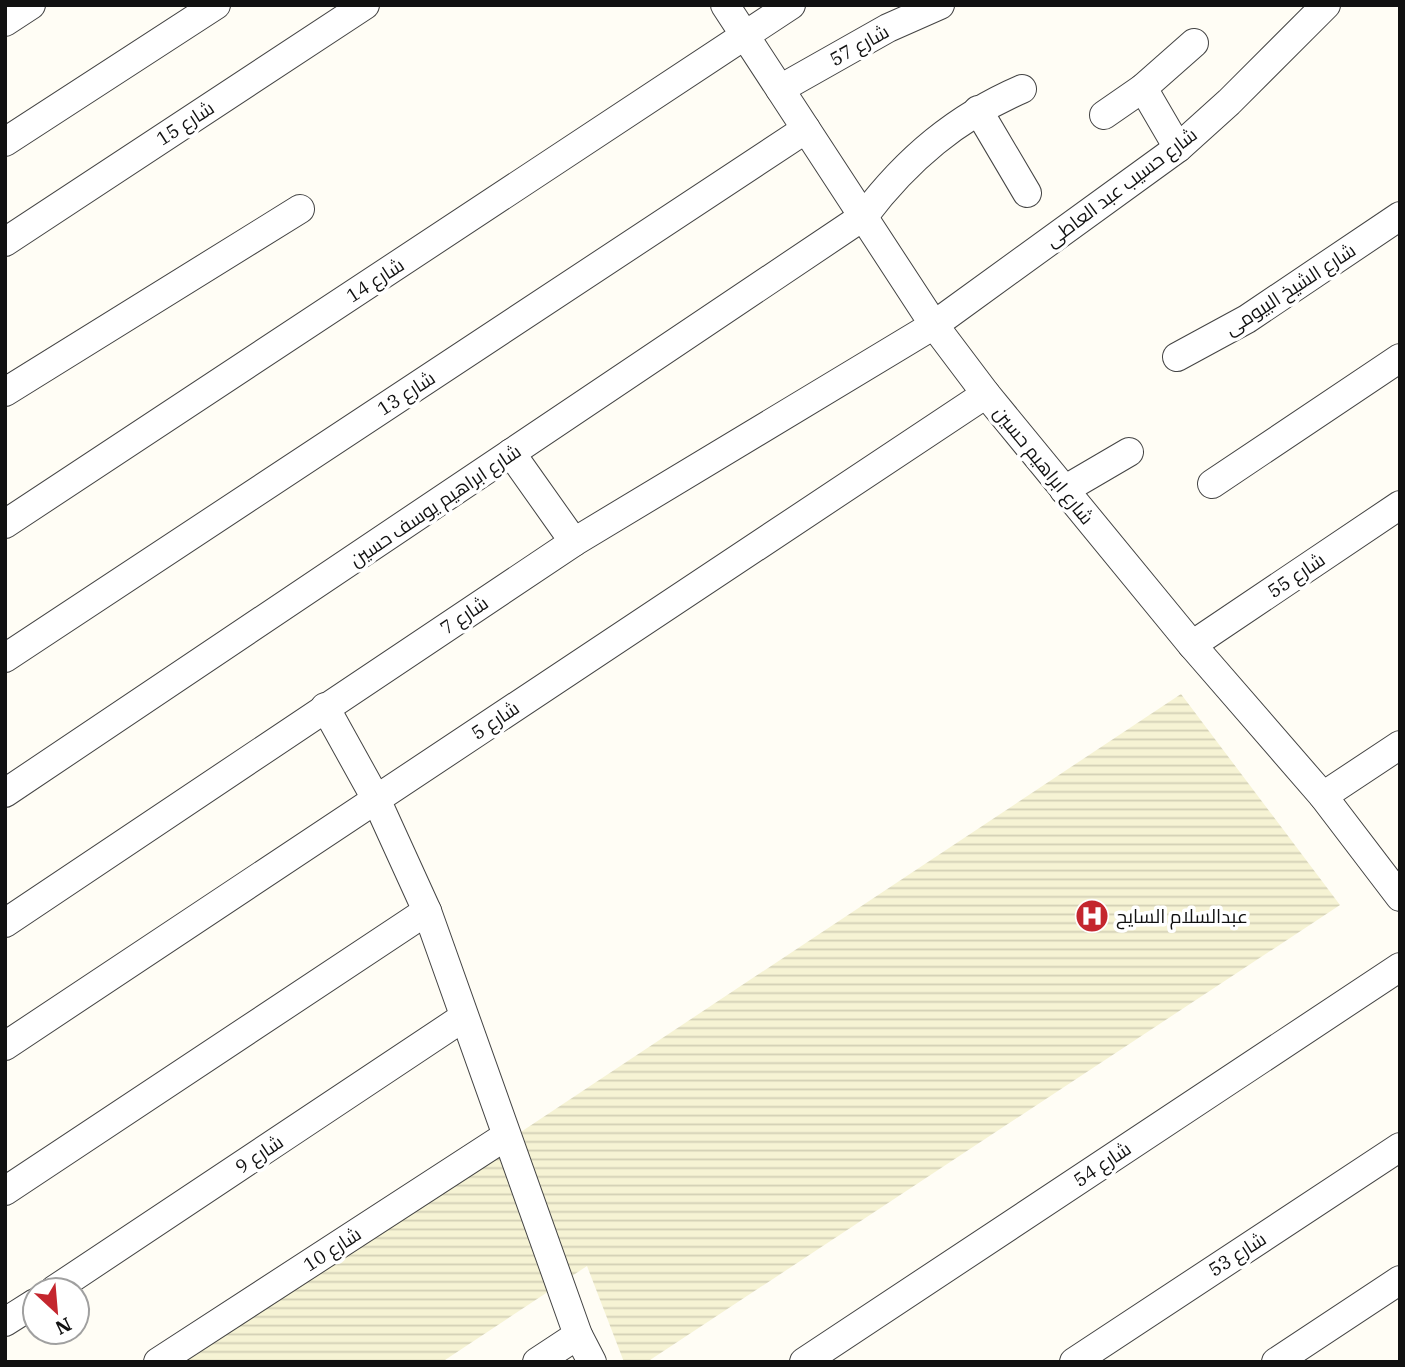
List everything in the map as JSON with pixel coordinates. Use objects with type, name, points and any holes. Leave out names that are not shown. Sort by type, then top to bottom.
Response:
[{"type":"street","points":[[5,22],[31,5]]},
{"type":"street","points":[[5,142],[216,5]]},
{"type":"street","name":"شارع 15","points":[[5,242],[365,5]]},
{"type":"street","name":"شارع ابراهيم حسين","points":[[725,5],[934,325],[986,394],[1192,645],[1322,796],[1399,894]]},
{"type":"street","name":"شارع 14","points":[[5,524],[791,5]]},
{"type":"street","name":"شارع 57","points":[[780,89],[888,28],[940,5]]},
{"type":"street","name":"شارع حسيب عبد العاطى","points":[[934,325],[1178,148],[1229,102],[1326,5]]},
{"type":"street","points":[[1104,115],[1143,89],[1194,43]]},
{"type":"street","name":"شارع ابراهيم يوسف حسين","points":[[5,793],[864,216],[915,156],[946,131],[978,110],[1022,89]]},
{"type":"street","points":[[1143,89],[1178,148]]},
{"type":"street","points":[[978,110],[1027,193]]},
{"type":"street","name":"شارع 13","points":[[5,658],[806,129]]},
{"type":"street","points":[[5,392],[300,209]]},
{"type":"street","name":"شارع الشيخ البيومى","points":[[1177,357],[1247,319],[1400,216]]},
{"type":"street","name":"شارع 7","points":[[5,923],[573,542],[934,325]]},
{"type":"street","points":[[1212,484],[1400,358]]},
{"type":"street","name":"شارع 5","points":[[5,1046],[986,394]]},
{"type":"street","points":[[1064,490],[1129,452]]},
{"type":"street","points":[[511,453],[573,542]]},
{"type":"street","name":"شارع 55","points":[[1192,645],[1400,505]]},
{"type":"street","points":[[326,707],[376,799],[427,911],[578,1335],[592,1362]]},
{"type":"street","points":[[1322,796],[1400,745]]},
{"type":"street","points":[[5,1191],[427,911]]},
{"type":"street","name":"شارع 54","points":[[804,1362],[1400,967]]},
{"type":"street","name":"شارع 9","points":[[75,1276],[464,1017]]},
{"type":"street","name":"شارع 10","points":[[158,1362],[506,1136]]},
{"type":"street","name":"شارع 53","points":[[1074,1362],[1400,1147]]},
{"type":"street","points":[[1276,1362],[1400,1280]]},
{"type":"street","points":[[5,1322],[21,1312]]},
{"type":"street","points":[[537,1362],[578,1335]]},
{"type":"shaded area","points":[[1181,694],[1340,905],[647,1362],[624,1362],[587,1266],[442,1362],[174,1362]]},
{"type":"place","name":"عبدالسلام السايح","points":[[1092,916]]}]
